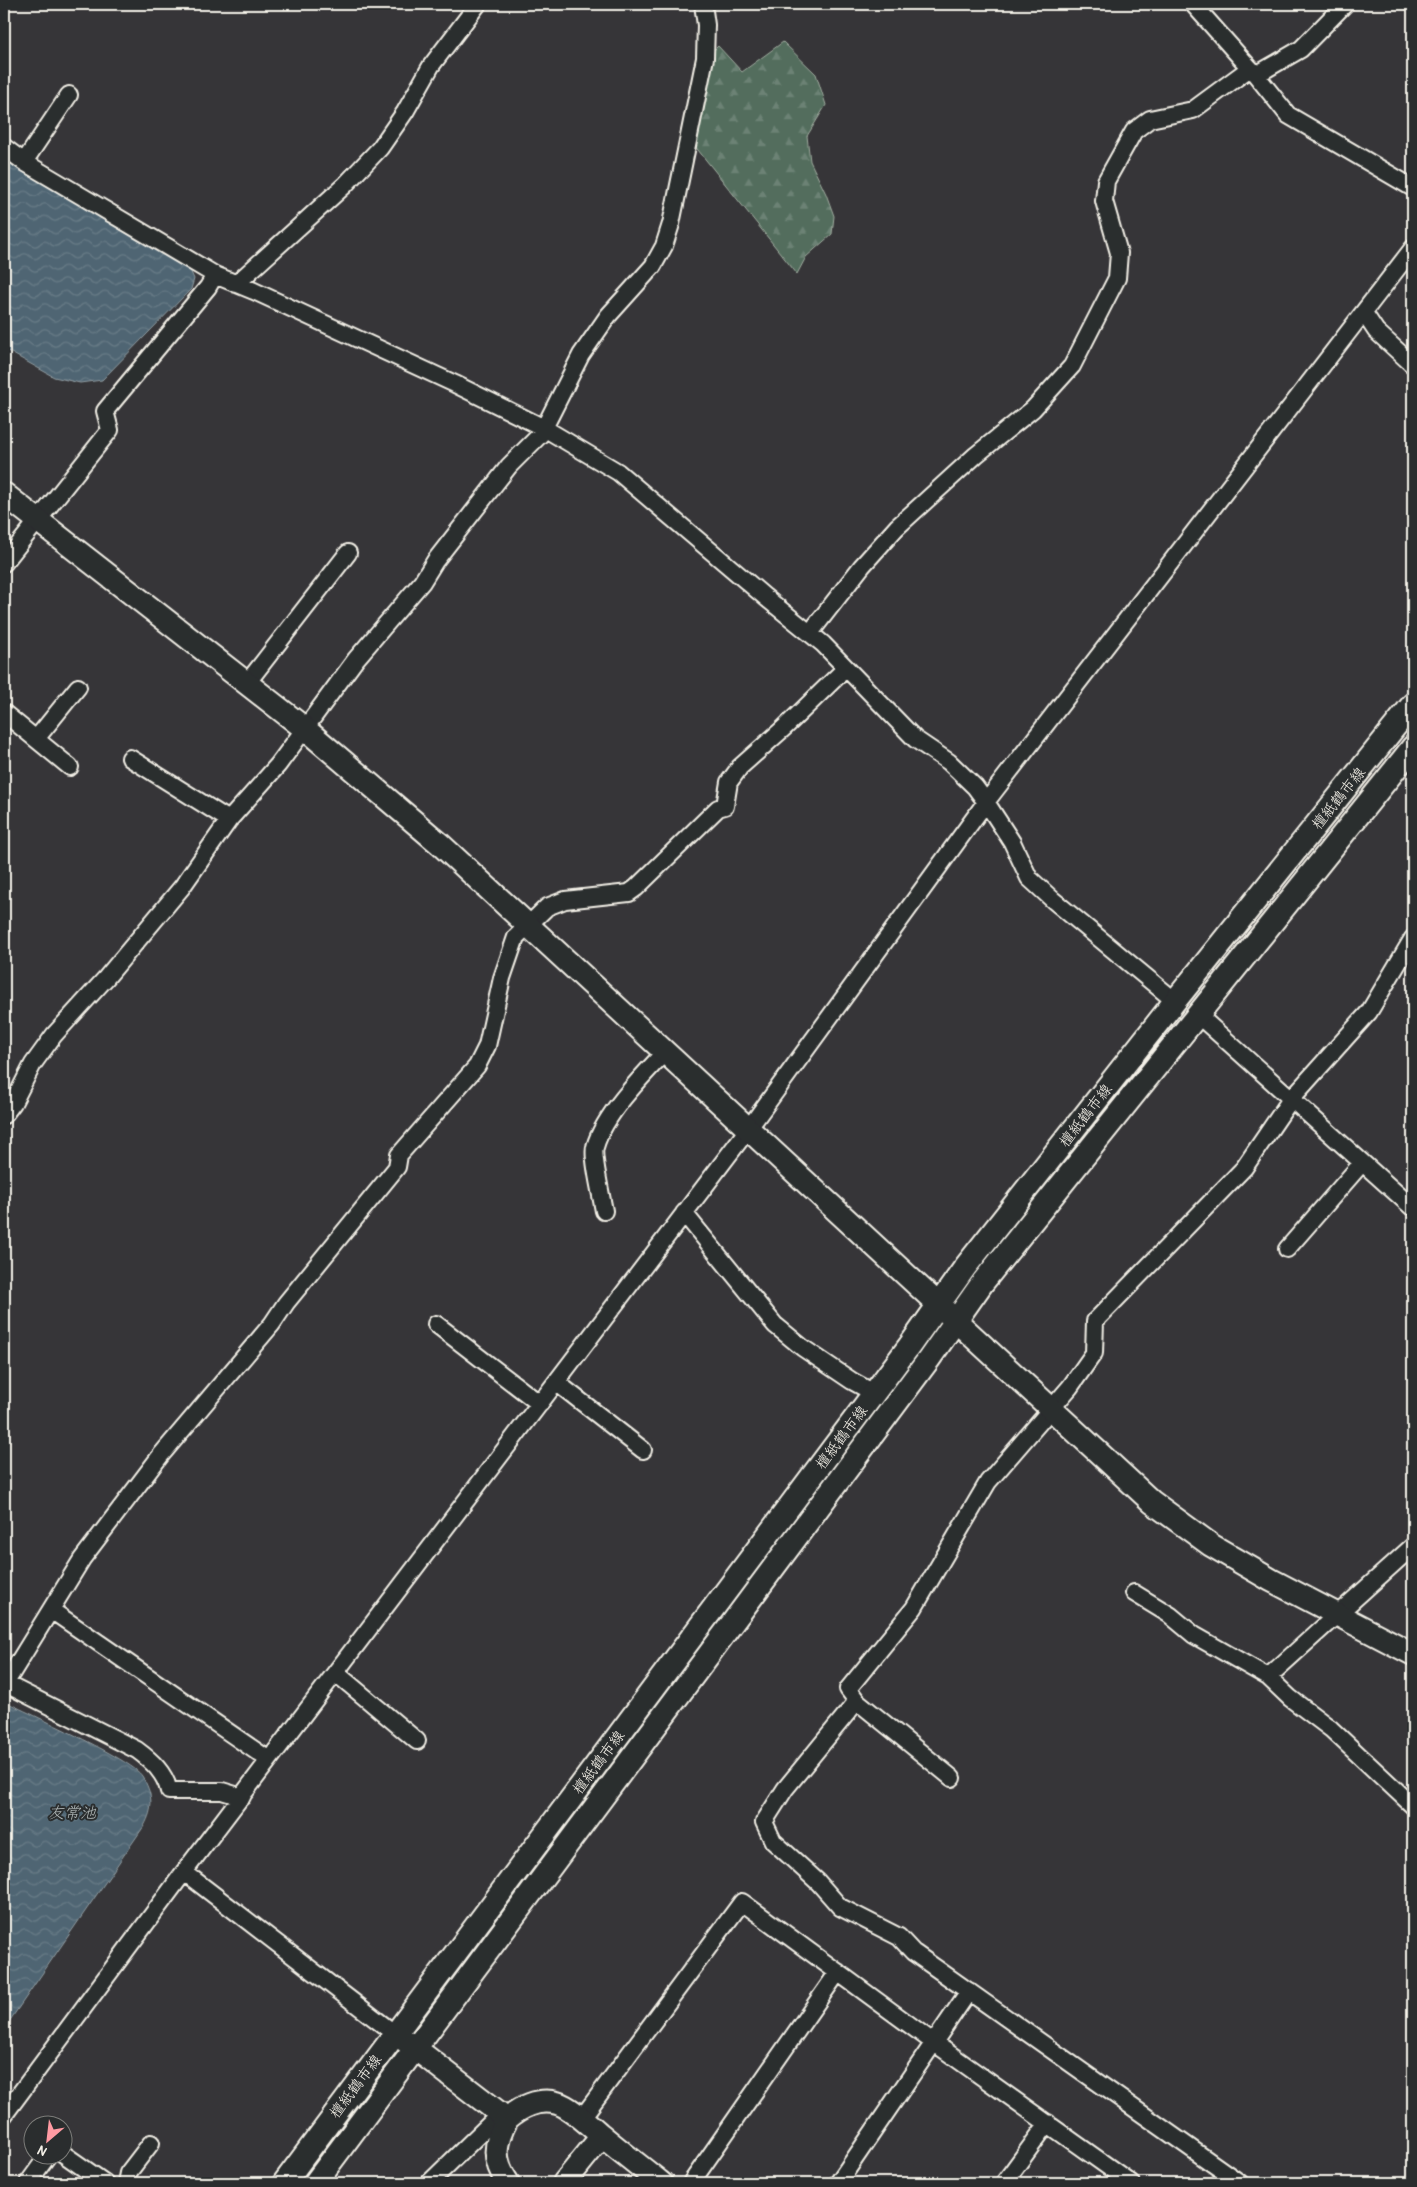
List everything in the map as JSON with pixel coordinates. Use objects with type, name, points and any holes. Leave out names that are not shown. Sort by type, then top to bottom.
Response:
[{"type":"main road","points":[[4,494],[304,728],[440,844],[1152,1502],[1211,1545],[1271,1580],[1413,1654]]},
{"type":"main road","name":"檀紙鶴市線","points":[[284,2183],[874,1393],[966,1266],[1413,704]]},
{"type":"main road","name":"檀紙鶴市線","points":[[315,2183],[956,1322],[983,1282],[1413,748]]},
{"type":"main road","points":[[395,2034],[416,2048],[503,2116]]},
{"type":"main road","points":[[503,2116],[542,2102],[557,2103],[581,2119],[661,2183]]},
{"type":"main road","points":[[503,2116],[496,2154],[502,2174],[508,2183]]},
{"type":"main road","points":[[564,2183],[602,2136]]},
{"type":"street","points":[[236,284],[345,185],[380,148],[405,112],[431,66],[478,4]]},
{"type":"street","points":[[4,1115],[13,1103],[32,1064],[54,1035],[106,978],[182,887],[229,820],[278,765],[356,659],[422,582],[435,561],[509,466],[544,428],[581,356],[608,316],[653,266],[664,246],[671,224],[705,58],[706,25],[703,4]]},
{"type":"street","points":[[1194,4],[1253,71],[1288,116],[1413,188]]},
{"type":"street","points":[[810,633],[862,566],[896,527],[976,455],[1033,409],[1072,366],[1117,278],[1119,253],[1104,201],[1106,181],[1134,131],[1150,119],[1193,110],[1253,71],[1301,49],[1345,4]]},
{"type":"street","points":[[24,162],[69,95]]},
{"type":"street","points":[[4,147],[24,162],[215,275],[456,384],[544,428],[618,472],[810,633],[915,739],[949,762],[975,787],[986,802],[1012,842],[1029,878],[1052,900],[1175,1001]]},
{"type":"street","points":[[4,2115],[184,1872],[749,1128],[986,802],[1413,248]]},
{"type":"street","points":[[4,564],[110,430],[105,411],[208,287],[215,275]]},
{"type":"street","points":[[1364,313],[1376,331],[1413,365]]},
{"type":"street","points":[[247,683],[348,553]]},
{"type":"street","points":[[242,1797],[222,1791],[169,1791],[162,1774],[150,1760],[137,1750],[4,1684],[82,1559],[161,1455],[272,1324],[286,1303],[397,1167],[399,1155],[477,1066],[487,1046],[502,978],[516,937],[547,907],[566,900],[629,893],[636,888],[718,808],[726,806],[729,782],[740,767],[784,728],[846,668]]},
{"type":"street","points":[[36,739],[78,687]]},
{"type":"street","points":[[4,713],[70,767]]},
{"type":"street","points":[[130,758],[229,820]]},
{"type":"street","points":[[952,1778],[857,1701],[848,1689],[914,1608],[930,1584],[988,1482],[1070,1386],[1094,1353],[1094,1321],[1244,1168],[1291,1099],[1368,1012],[1413,938]]},
{"type":"street","points":[[1198,1015],[1413,1208]]},
{"type":"street","points":[[604,1211],[594,1148],[606,1124],[632,1087],[665,1052]]},
{"type":"street","points":[[1287,1249],[1362,1163]]},
{"type":"street","points":[[684,1213],[775,1325],[803,1348],[862,1388],[874,1393]]},
{"type":"street","points":[[436,1324],[540,1404]]},
{"type":"street","points":[[556,1382],[643,1450]]},
{"type":"street","points":[[1268,1677],[1413,1546]]},
{"type":"street","points":[[1134,1592],[1170,1615],[1194,1635],[1268,1677],[1290,1698],[1331,1730],[1413,1806]]},
{"type":"street","points":[[51,1610],[269,1760]]},
{"type":"street","points":[[336,1673],[417,1740]]},
{"type":"street","points":[[857,1701],[786,1789],[764,1822],[773,1840],[818,1882],[840,1908],[899,1937],[913,1952],[970,1990],[1240,2183]]},
{"type":"street","points":[[184,1872],[395,2034]]},
{"type":"street","points":[[581,2119],[742,1902],[932,2042],[1131,2183]]},
{"type":"street","points":[[691,2183],[838,1972]]},
{"type":"street","points":[[838,2183],[932,2042],[970,1990]]},
{"type":"street","points":[[429,2183],[503,2116]]},
{"type":"street","points":[[1004,2183],[1048,2124]]},
{"type":"street","points":[[126,2183],[128,2172],[151,2143]]},
{"type":"street","points":[[72,2160],[105,2183]]},
{"type":"street","points":[[28,2183],[42,2164]]},
{"type":"green space","points":[[783,42],[816,74],[826,105],[807,136],[810,161],[834,216],[832,234],[806,257],[797,274],[694,145],[705,100],[711,53],[718,46],[742,72]]},
{"type":"water","points":[[4,155],[190,270],[194,279],[191,289],[102,380],[80,383],[54,377],[4,349]]},
{"type":"water","name":"友常池","points":[[4,1701],[100,1748],[134,1768],[146,1783],[151,1807],[144,1826],[4,2029]]}]
